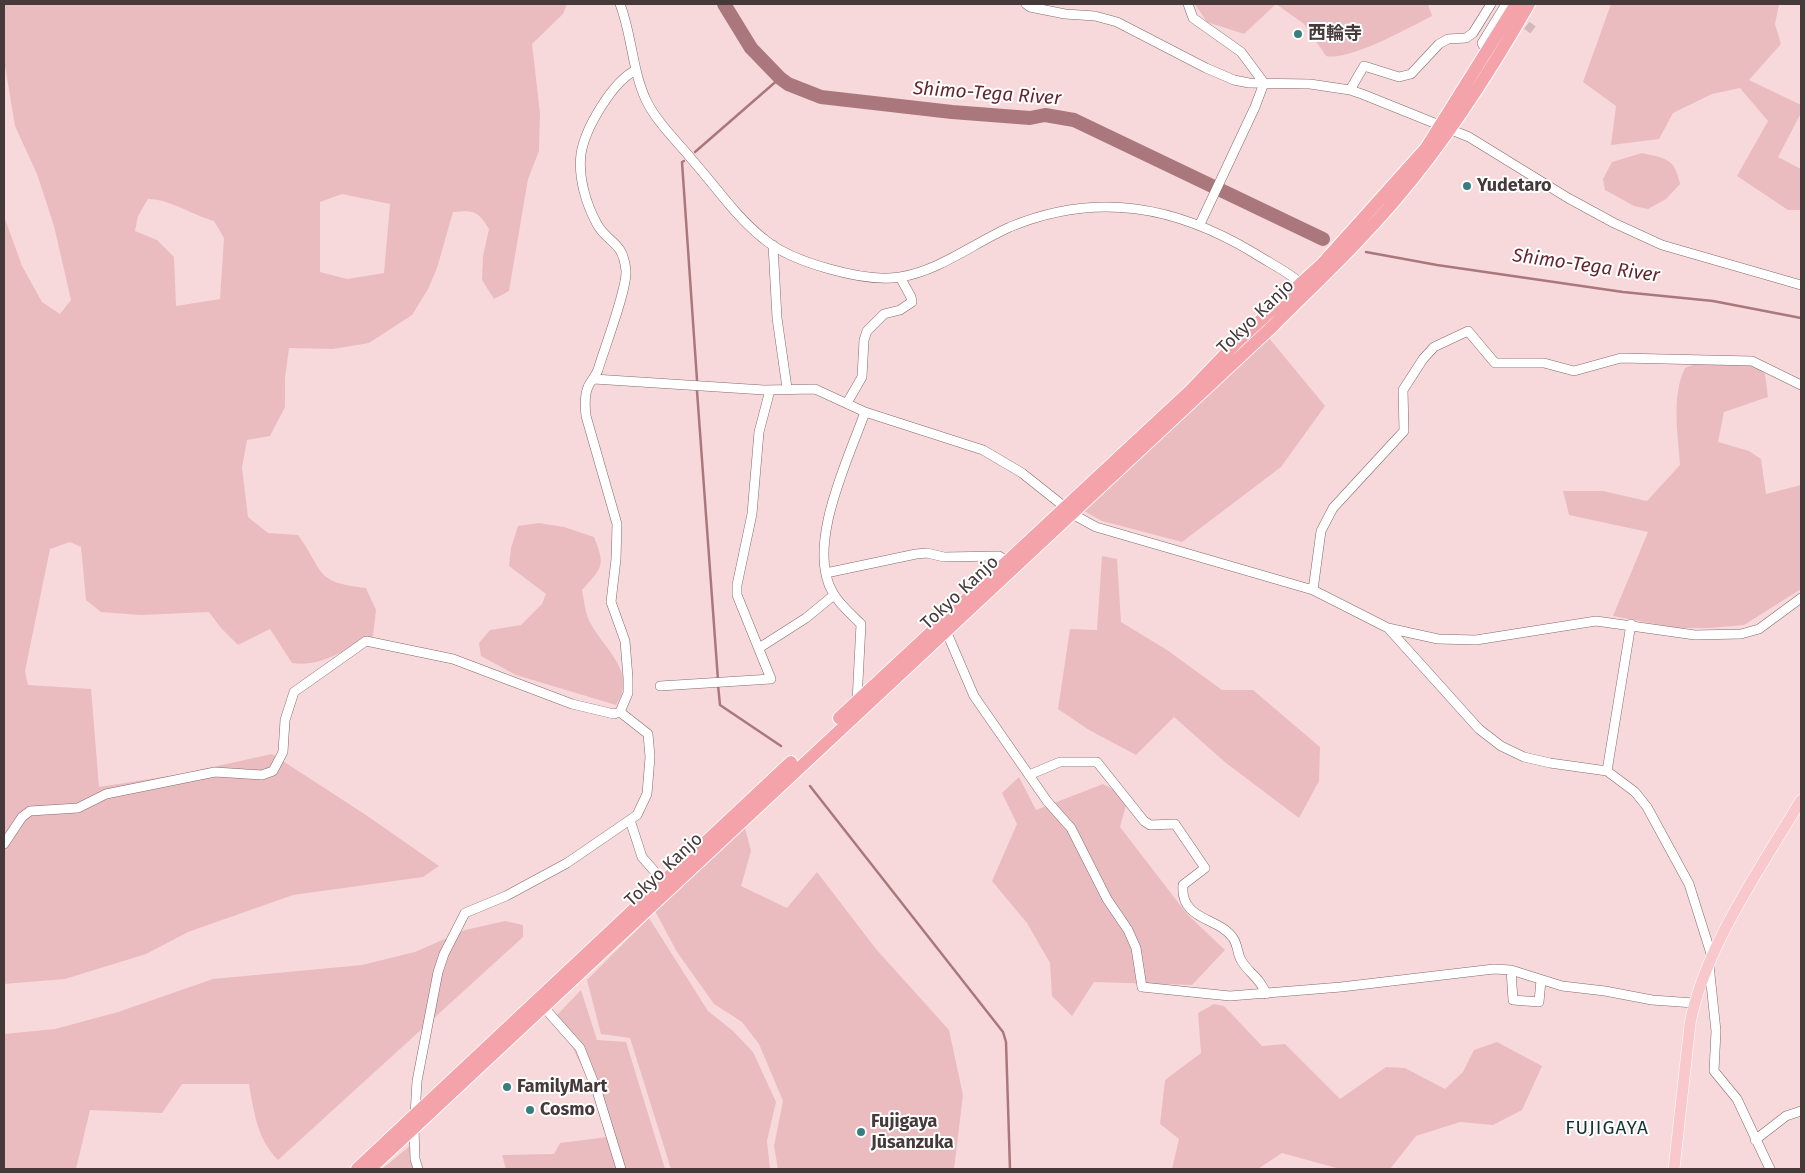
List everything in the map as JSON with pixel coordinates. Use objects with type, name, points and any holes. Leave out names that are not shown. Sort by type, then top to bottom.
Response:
[{"type":"highway","name":"Tokyo Kanjo","points":[[358,1169],[415,1115],[541,1003],[1305,287],[1445,127],[1507,41],[1529,4]]},
{"type":"highway","name":"Tokyo Kanjo","points":[[1445,127],[1487,52],[1508,5]]},
{"type":"highway","name":"Tokyo Kanjo","points":[[370,1169],[663,882],[857,701],[944,626],[1007,560],[1068,510]]},
{"type":"highway","points":[[414,1128],[415,1115]]},
{"type":"main road","points":[[1674,1169],[1690,1024],[1694,1004],[1727,927],[1801,800]]},
{"type":"street","points":[[620,4],[628,23],[636,70],[647,101],[666,128],[737,212],[772,245],[796,257],[861,277],[900,277],[930,268],[1011,227],[1049,214],[1070,210],[1115,207],[1137,208],[1160,212],[1200,224],[1225,236],[1305,287]]},
{"type":"street","points":[[1026,4],[1030,7],[1065,14],[1095,16],[1117,22],[1206,68],[1234,80],[1310,84],[1350,90],[1445,127],[1476,142],[1583,207],[1654,241],[1801,285]]},
{"type":"street","points":[[1188,4],[1192,18],[1241,52],[1264,83]]},
{"type":"street","points":[[1350,90],[1364,66],[1399,77],[1411,74],[1439,44],[1448,39],[1466,38],[1473,33],[1493,4],[1508,5]]},
{"type":"street","points":[[4,844],[22,817],[30,810],[78,808],[106,794],[215,772],[262,776],[272,771],[283,752],[285,720],[294,692],[366,642],[453,659],[572,704],[614,714],[620,712],[628,693],[628,678],[625,641],[611,602],[616,558],[617,524],[586,416],[588,386],[594,380],[626,272],[618,245],[598,226],[590,207],[582,183],[581,153],[609,95],[622,78],[636,70]]},
{"type":"street","points":[[1200,224],[1264,83]]},
{"type":"street","points":[[772,245],[777,318],[787,388]]},
{"type":"street","points":[[847,403],[862,377],[864,340],[867,331],[884,314],[900,310],[912,302],[900,277]]},
{"type":"street","points":[[1313,590],[1321,531],[1333,508],[1404,431],[1403,390],[1434,347],[1468,331],[1495,363],[1544,363],[1574,371],[1622,358],[1752,361],[1801,385]]},
{"type":"street","points":[[594,380],[770,390],[814,388],[865,412],[983,450],[1022,473],[1068,510],[1096,527],[1313,590],[1388,628],[1438,639],[1476,640],[1577,622],[1596,621],[1631,624],[1695,635],[1741,634],[1759,629],[1801,598]]},
{"type":"street","points":[[660,686],[771,679],[737,595],[737,585],[752,514],[759,432],[770,390]]},
{"type":"street","points":[[857,701],[861,624],[842,606],[834,595],[826,573],[826,535],[829,510],[865,412]]},
{"type":"street","points":[[826,573],[922,554],[944,557],[999,556],[1007,560]]},
{"type":"street","points":[[759,648],[806,618],[834,595]]},
{"type":"street","points":[[1607,771],[1631,624]]},
{"type":"street","points":[[944,626],[974,696],[1029,775],[1071,828],[1107,899],[1128,930],[1136,948],[1142,987],[1214,995],[1266,994],[1494,969],[1511,970],[1542,980],[1652,1000],[1694,1004]]},
{"type":"street","points":[[1388,628],[1479,729],[1501,746],[1524,756],[1550,763],[1607,771],[1635,792],[1647,807],[1689,884],[1711,961],[1716,1031],[1714,1071],[1737,1099],[1770,1169]]},
{"type":"street","points":[[415,1115],[418,1081],[438,972],[444,954],[465,913],[538,879],[566,863],[630,820],[642,806],[647,794],[650,757],[648,734],[620,712]]},
{"type":"street","points":[[1029,775],[1060,762],[1097,762],[1144,821],[1150,825],[1175,824],[1205,868],[1183,885],[1183,891],[1192,911],[1234,938],[1241,960],[1262,982],[1266,994]]},
{"type":"street","points":[[630,820],[642,857],[663,882]]},
{"type":"street","points":[[1511,970],[1513,1000],[1539,1002],[1542,980]]},
{"type":"street","points":[[541,1003],[580,1048],[597,1091],[621,1169]]},
{"type":"street","points":[[1755,1140],[1786,1116],[1801,1111]]},
{"type":"street","points":[[414,1128],[415,1159],[418,1169]]},
{"type":"shaded area","points":[[4,4],[567,4],[563,14],[532,44],[540,113],[539,151],[528,179],[509,291],[494,299],[482,280],[483,256],[489,229],[482,218],[471,212],[453,212],[437,268],[428,289],[412,315],[369,343],[333,349],[289,348],[285,378],[285,407],[270,436],[247,440],[242,468],[248,517],[268,533],[298,535],[317,566],[328,578],[349,586],[366,588],[376,610],[373,636],[334,656],[313,663],[302,664],[292,663],[270,629],[238,645],[221,628],[209,612],[141,615],[101,612],[86,600],[81,547],[70,542],[50,549],[25,671],[28,685],[91,689],[99,787],[181,774],[272,754],[366,815],[439,866],[423,877],[293,895],[188,932],[146,954],[65,979],[4,984],[4,216],[22,266],[42,302],[60,314],[71,300],[54,226],[37,174],[15,126],[5,66]],"holes":[[[342,194],[390,204],[384,273],[347,279],[320,272],[320,202]],[[148,199],[173,204],[214,221],[224,238],[220,299],[176,306],[174,257],[157,240],[135,231],[138,216]]]},
{"type":"shaded area","points":[[1195,4],[1276,4],[1244,34],[1207,22]]},
{"type":"shaded area","points":[[1276,4],[1428,4],[1432,16],[1364,49],[1349,54],[1326,56],[1304,24]]},
{"type":"shaded area","points":[[1611,4],[1779,4],[1775,24],[1781,44],[1749,80],[1801,105],[1801,113],[1778,157],[1801,169],[1801,210],[1788,210],[1737,176],[1768,121],[1740,88],[1712,94],[1673,113],[1659,139],[1611,145],[1616,106],[1583,82]]},
{"type":"shaded area","points":[[1642,153],[1663,158],[1672,164],[1680,184],[1666,199],[1648,209],[1634,206],[1605,190],[1603,179],[1612,162]]},
{"type":"shaded area","points":[[1269,338],[1325,406],[1281,467],[1182,542],[1102,521],[1084,511]]},
{"type":"shaded area","points":[[1748,357],[1765,374],[1768,397],[1724,412],[1718,442],[1749,451],[1761,459],[1766,494],[1801,485],[1801,589],[1744,625],[1676,628],[1613,616],[1648,532],[1569,515],[1563,491],[1603,491],[1647,501],[1680,465],[1677,403],[1678,391],[1685,368],[1710,358]]},
{"type":"shaded area","points":[[539,523],[564,527],[594,537],[600,555],[600,566],[582,590],[589,620],[617,662],[621,672],[623,682],[622,693],[616,705],[516,675],[481,656],[479,643],[490,630],[521,625],[542,604],[546,594],[509,566],[511,548],[518,526]]},
{"type":"shaded area","points":[[1102,556],[1117,559],[1121,622],[1167,650],[1222,690],[1253,690],[1320,747],[1319,781],[1299,818],[1226,763],[1174,717],[1136,755],[1089,730],[1058,709],[1070,629],[1097,630]]},
{"type":"shaded area","points":[[1019,777],[1036,810],[1103,784],[1128,798],[1120,827],[1187,914],[1225,950],[1192,985],[1094,982],[1072,1016],[1052,996],[1050,963],[1027,923],[992,881],[1017,824],[1002,793]]},
{"type":"shaded area","points":[[745,828],[751,851],[741,886],[787,908],[817,872],[876,949],[949,1030],[963,1095],[954,1169],[778,1169],[774,1146],[783,1101],[759,1044],[742,1022],[714,1004],[677,952],[654,909]]},
{"type":"shaded area","points":[[649,918],[708,1011],[733,1031],[753,1052],[776,1102],[767,1141],[770,1169],[671,1169],[630,1038],[601,1034],[587,980]]},
{"type":"shaded area","points":[[505,921],[523,925],[523,937],[278,1160],[265,1143],[257,1125],[249,1084],[182,1084],[162,1113],[90,1110],[76,1169],[4,1169],[4,1034],[55,1029],[118,1012],[213,979],[362,965],[415,952],[465,930]]},
{"type":"shaded area","points":[[581,990],[597,1040],[626,1042],[665,1169],[506,1169],[502,1155],[554,1154],[560,1143],[615,1136],[557,1015]]},
{"type":"shaded area","points":[[1214,1004],[1224,1006],[1262,1046],[1285,1044],[1340,1099],[1386,1067],[1405,1068],[1445,1089],[1463,1072],[1474,1050],[1497,1042],[1542,1066],[1522,1110],[1493,1125],[1460,1122],[1416,1136],[1390,1169],[1340,1169],[1282,1153],[1258,1169],[1172,1169],[1179,1139],[1160,1124],[1165,1080],[1201,1053],[1198,1013]]},
{"type":"shaded area","points":[[411,1145],[413,1169],[382,1169]]},
{"type":"waterway","name":"Shimo-Tega River","points":[[724,4],[751,48],[780,78],[788,84],[821,97],[952,112],[1030,118],[1045,115],[1074,120],[1323,239]]},
{"type":"waterway","points":[[695,152],[780,78]]},
{"type":"waterway","points":[[684,161],[682,162],[697,380]]},
{"type":"waterway","name":"Shimo-Tega River","points":[[1366,252],[1437,265],[1623,292],[1713,301],[1801,318]]},
{"type":"waterway","points":[[697,391],[718,680]]},
{"type":"waterway","points":[[718,685],[720,705],[781,746]]},
{"type":"waterway","points":[[810,786],[1003,1032],[1006,1042],[1010,1169]]},
{"type":"tunnel","points":[[1516,17],[1533,30]]},
{"type":"place","name":"西輪寺","points":[[1298,34]]},
{"type":"place","name":"Yudetaro","points":[[1467,186]]},
{"type":"place","name":"FamilyMart","points":[[507,1087]]},
{"type":"place","name":"Cosmo","points":[[530,1110]]},
{"type":"place","name":"Fujigaya Jūsanzuka","points":[[861,1132]]},
{"type":"district","name":"FUJIGAYA","points":[[1607,1129]]}]
